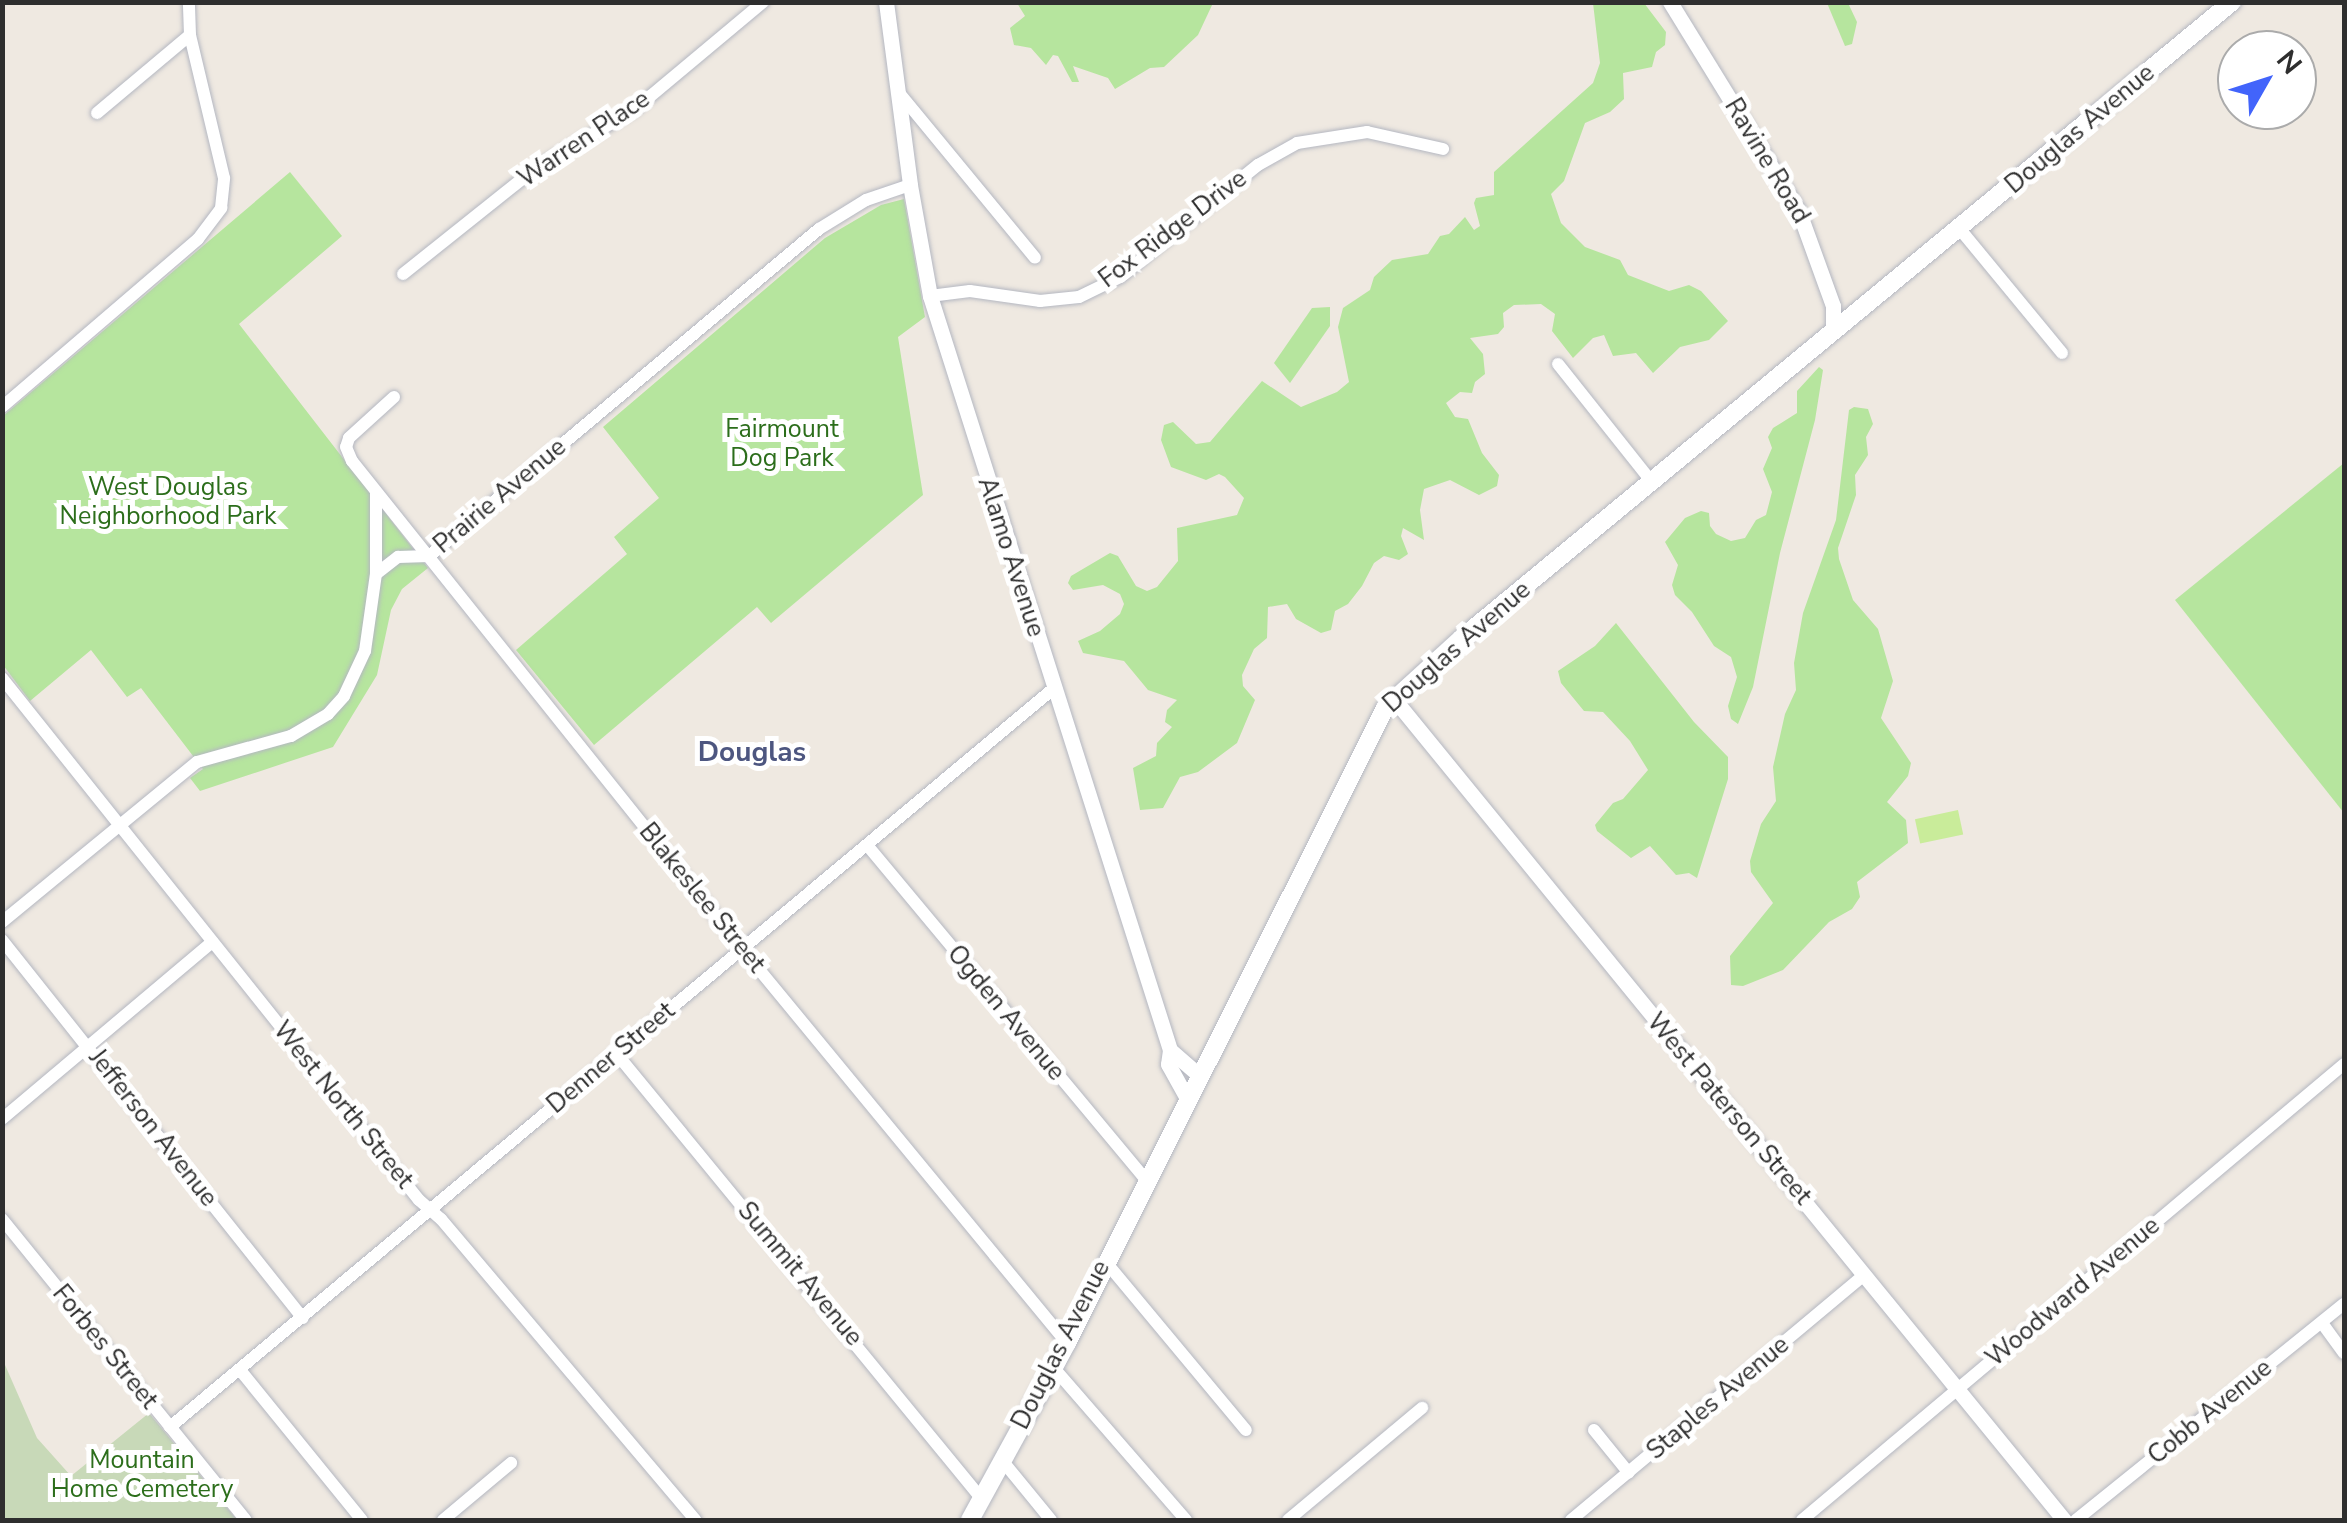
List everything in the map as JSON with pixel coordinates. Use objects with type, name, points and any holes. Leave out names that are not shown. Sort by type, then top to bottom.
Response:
[{"type":"main road","name":"Douglas Avenue","points":[[970,1520],[1067,1342],[1376,720],[1394,698],[2232,2]]},
{"type":"street","points":[[2,406],[198,239],[217,216],[224,195],[224,178],[190,35],[189,2]]},
{"type":"street","name":"Warren Place","points":[[403,274],[536,168],[635,109],[763,2]]},
{"type":"street","name":"Alamo Avenue","points":[[886,2],[910,185],[930,296],[1170,1050],[1173,1077],[1187,1098]]},
{"type":"street","name":"Ravine Road","points":[[1670,2],[1810,233],[1833,306],[1833,331]]},
{"type":"street","points":[[97,113],[190,35]]},
{"type":"street","points":[[900,94],[1035,258]]},
{"type":"street","name":"Fox Ridge Drive","points":[[930,296],[970,291],[1040,301],[1079,297],[1120,276],[1258,165],[1297,143],[1367,132],[1442,149]]},
{"type":"street","name":"Prairie Avenue","points":[[376,574],[398,557],[428,556],[820,229],[866,200],[910,185]]},
{"type":"street","points":[[1959,228],[2062,353]]},
{"type":"street","points":[[1558,364],[1652,482]]},
{"type":"street","name":"Blakeslee Street","points":[[394,398],[349,438],[346,447],[376,491],[743,950],[1067,1342]]},
{"type":"street","points":[[2,922],[197,762],[291,736],[308,729],[337,705],[365,652],[376,574],[376,491]]},
{"type":"street","name":"West North Street","points":[[2,678],[430,1210],[695,1520]]},
{"type":"street","name":"Denner Street","points":[[170,1427],[1053,688]]},
{"type":"street","name":"West Paterson Street","points":[[1394,698],[2064,1520]]},
{"type":"street","name":"Ogden Avenue","points":[[867,845],[1146,1180]]},
{"type":"street","name":"Jefferson Avenue","points":[[2,940],[303,1318]]},
{"type":"street","points":[[2,1119],[212,942]]},
{"type":"street","points":[[1170,1050],[1199,1076]]},
{"type":"street","name":"Summit Avenue","points":[[616,1052],[981,1498]]},
{"type":"street","name":"Woodward Avenue","points":[[1802,1520],[2344,1064]]},
{"type":"street","name":"Forbes Street","points":[[2,1219],[246,1520]]},
{"type":"street","points":[[1105,1261],[1246,1430]]},
{"type":"street","name":"Staples Avenue","points":[[1571,1520],[1865,1274]]},
{"type":"street","name":"Cobb Avenue","points":[[2076,1520],[2344,1304]]},
{"type":"street","points":[[2322,1323],[2344,1354]]},
{"type":"street","points":[[1053,1367],[1186,1520]]},
{"type":"street","points":[[240,1370],[362,1520]]},
{"type":"street","points":[[1288,1520],[1422,1408]]},
{"type":"street","points":[[1594,1430],[1629,1473]]},
{"type":"street","points":[[1000,1459],[1051,1520]]},
{"type":"street","points":[[443,1520],[510,1463]]},
{"type":"green space","points":[[1017,3],[1213,3],[1198,35],[1164,67],[1150,68],[1115,89],[1108,78],[1073,66],[1079,82],[1072,82],[1058,56],[1053,55],[1046,65],[1031,48],[1014,45],[1010,28],[1025,16]]},
{"type":"green space","points":[[1593,3],[1644,3],[1666,32],[1665,45],[1656,52],[1652,67],[1623,73],[1624,99],[1610,112],[1585,123],[1564,181],[1551,194],[1561,223],[1585,247],[1620,260],[1628,275],[1669,291],[1689,285],[1701,291],[1728,321],[1709,340],[1680,347],[1653,373],[1636,353],[1613,356],[1604,335],[1593,338],[1573,358],[1552,331],[1555,314],[1541,304],[1514,305],[1503,313],[1504,327],[1498,334],[1470,338],[1483,354],[1485,374],[1475,382],[1472,393],[1460,392],[1446,403],[1455,417],[1468,419],[1482,453],[1499,475],[1497,486],[1479,495],[1450,480],[1424,489],[1420,510],[1424,540],[1403,528],[1401,536],[1408,554],[1399,560],[1384,556],[1374,563],[1348,604],[1335,611],[1331,630],[1321,633],[1296,619],[1287,604],[1268,607],[1267,638],[1254,649],[1242,675],[1243,686],[1255,700],[1237,743],[1198,772],[1180,777],[1163,808],[1140,810],[1133,768],[1156,756],[1157,743],[1172,727],[1165,722],[1167,710],[1177,700],[1148,690],[1124,661],[1083,653],[1078,641],[1100,631],[1120,614],[1124,604],[1120,594],[1103,585],[1073,590],[1068,583],[1071,576],[1110,553],[1118,556],[1136,586],[1147,591],[1157,587],[1178,561],[1177,528],[1237,515],[1244,498],[1225,477],[1219,474],[1206,480],[1171,467],[1161,440],[1164,425],[1173,422],[1196,444],[1210,442],[1262,381],[1301,407],[1337,392],[1349,382],[1338,327],[1343,308],[1370,290],[1374,277],[1392,260],[1428,254],[1440,236],[1449,234],[1465,217],[1474,230],[1480,226],[1474,203],[1476,198],[1494,195],[1494,172],[1593,83],[1600,63]]},
{"type":"green space","points":[[1827,3],[1848,3],[1857,22],[1852,44],[1845,46]]},
{"type":"green space","name":"West Douglas Neighborhood Park","points":[[290,172],[342,236],[239,324],[428,568],[402,589],[391,610],[377,675],[333,747],[200,791],[190,778],[203,769],[141,688],[127,697],[91,650],[30,701],[3,665],[3,416]]},
{"type":"green space","name":"Fairmount Dog Park","points":[[904,199],[925,317],[898,337],[923,495],[771,623],[757,607],[594,745],[516,650],[627,554],[614,537],[659,498],[603,427],[825,238],[881,205]]},
{"type":"green space","points":[[1330,307],[1330,326],[1290,383],[1274,363],[1312,308]]},
{"type":"green space","points":[[1819,367],[1823,370],[1815,420],[1780,553],[1753,687],[1738,724],[1731,719],[1728,706],[1737,677],[1731,657],[1714,646],[1692,612],[1675,595],[1672,585],[1678,565],[1665,542],[1685,518],[1701,511],[1709,513],[1710,526],[1716,534],[1731,541],[1745,538],[1756,520],[1766,515],[1772,492],[1763,469],[1772,448],[1768,437],[1773,428],[1797,413],[1797,391]]},
{"type":"green space","points":[[1868,409],[1873,424],[1866,437],[1868,455],[1855,475],[1856,495],[1838,548],[1839,559],[1853,600],[1878,629],[1893,681],[1881,718],[1911,763],[1908,776],[1887,802],[1906,820],[1908,843],[1857,882],[1860,897],[1852,909],[1829,922],[1783,970],[1743,986],[1731,985],[1730,956],[1773,903],[1751,872],[1750,861],[1761,824],[1776,801],[1773,767],[1785,714],[1796,690],[1794,663],[1803,613],[1836,520],[1849,410]]},
{"type":"green space","points":[[2344,463],[2344,813],[2175,600]]},
{"type":"green space","points":[[1616,623],[1694,722],[1728,757],[1728,779],[1697,878],[1689,873],[1676,875],[1650,846],[1631,858],[1597,831],[1595,825],[1648,770],[1630,741],[1603,712],[1584,711],[1561,683],[1558,671],[1595,646]]},
{"type":"green space","points":[[1958,810],[1963,834],[1920,844],[1915,819]]},
{"type":"green space","name":"Mountain Home Cemetery","points":[[2,1358],[37,1438],[71,1476],[149,1413],[237,1520],[3,1520]]},
{"type":"district","name":"Douglas","points":[[752,752]]}]
